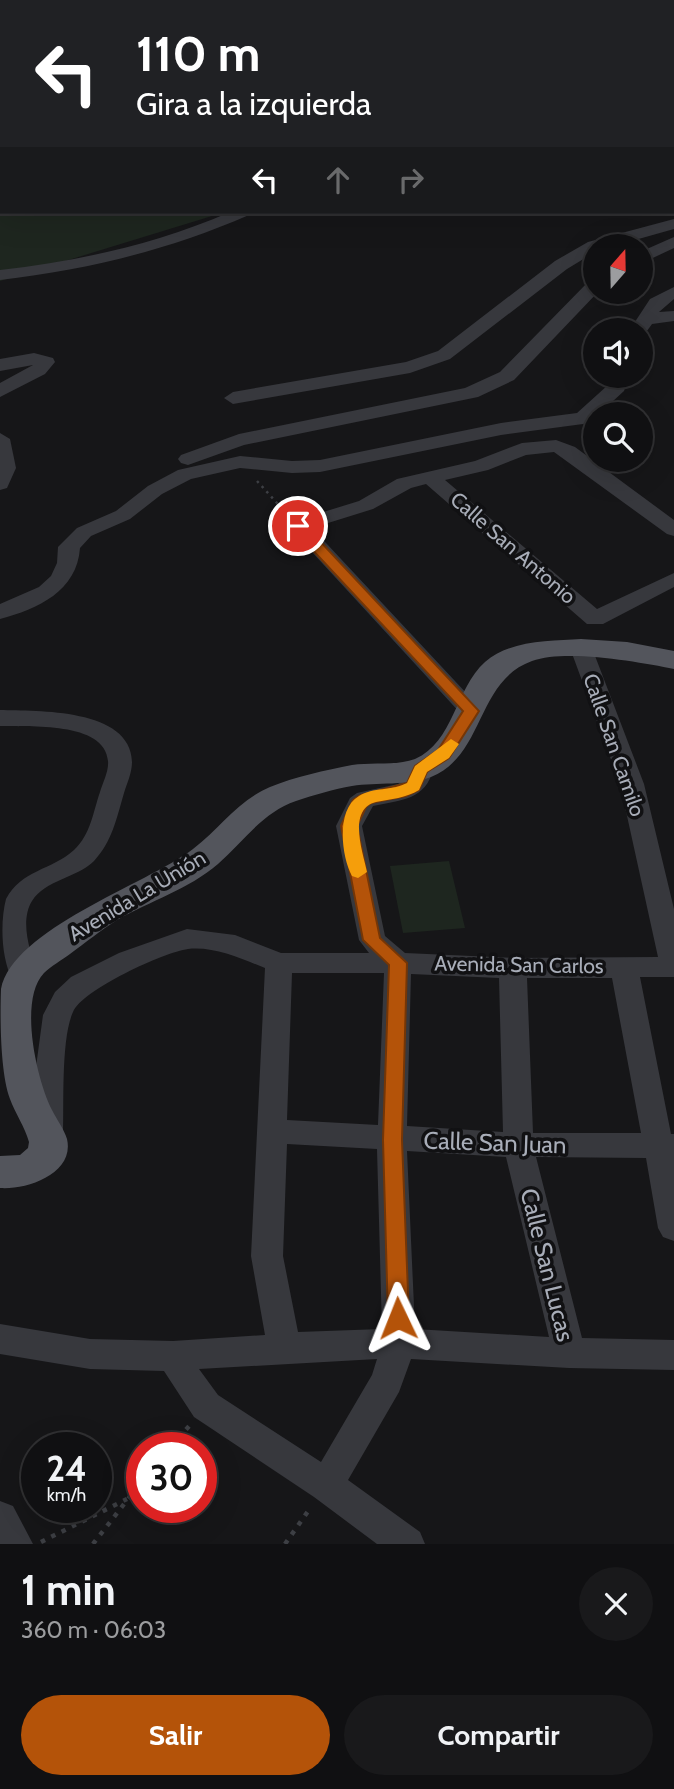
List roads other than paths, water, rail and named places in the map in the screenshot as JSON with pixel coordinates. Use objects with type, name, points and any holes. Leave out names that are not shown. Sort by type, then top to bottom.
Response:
[{"type":"main road","points":[[421,769],[443,754],[496,668],[528,652],[581,648],[627,651],[674,660]]},
{"type":"main road","name":"Avenida La Unión","points":[[23,974],[32,964],[92,919],[159,886],[205,856],[254,808],[312,784],[351,776],[421,769]]},
{"type":"main road","points":[[0,1171],[15,1173],[36,1166],[45,1155],[48,1141],[33,1111],[14,1046],[15,993],[23,974]]},
{"type":"street","points":[[0,275],[89,261],[175,237],[238,214]]},
{"type":"street","points":[[233,398],[410,367],[444,355],[561,265],[594,246],[674,224]]},
{"type":"street","points":[[653,252],[674,242]]},
{"type":"street","points":[[646,318],[656,303],[674,292]]},
{"type":"street","points":[[163,486],[164,471],[172,465],[239,440],[471,393],[507,376],[583,297]]},
{"type":"street","points":[[653,322],[674,316]]},
{"type":"street","points":[[0,365],[34,359],[46,362],[41,370],[18,378],[0,391]]},
{"type":"street","points":[[0,612],[47,592],[61,579],[68,563],[69,547],[75,538],[123,515],[163,486],[186,474],[240,461],[292,467],[320,466],[501,429],[583,418],[616,388]]},
{"type":"street","points":[[0,439],[7,466],[7,474],[0,484]]},
{"type":"street","points":[[471,711],[298,526],[366,505],[404,483],[481,466],[522,449],[556,446],[568,451],[674,530]]},
{"type":"street","name":"Calle San Antonio","points":[[431,478],[595,619],[674,579]]},
{"type":"street","name":"Calle San Camilo","points":[[581,648],[632,784],[674,966]]},
{"type":"street","points":[[0,719],[61,720],[95,727],[116,743],[121,762],[102,828],[94,843],[79,860],[51,873],[25,892],[18,901],[13,935],[23,974]]},
{"type":"street","points":[[326,1485],[387,1381],[399,1343],[392,1140],[398,963],[372,940],[349,826],[359,804],[366,799],[406,791],[418,781],[421,769]]},
{"type":"street","name":"Avenida San Carlos","points":[[48,1141],[50,1067],[57,1016],[65,999],[81,984],[129,960],[187,939],[235,945],[279,963],[398,963],[513,968],[674,966]]},
{"type":"street","points":[[279,963],[267,1256],[284,1348]]},
{"type":"street","points":[[624,967],[666,1146],[674,1228]]},
{"type":"street","name":"Calle San Lucas","points":[[513,968],[518,1145],[569,1353]]},
{"type":"street","name":"Calle San Juan","points":[[274,1131],[392,1140],[518,1145],[666,1146]]},
{"type":"street","points":[[0,1339],[90,1354],[174,1356],[399,1343],[569,1353],[674,1355]]},
{"type":"street","points":[[174,1356],[206,1406],[326,1485],[407,1544]]},
{"type":"street","points":[[0,1518],[15,1544]]}]
